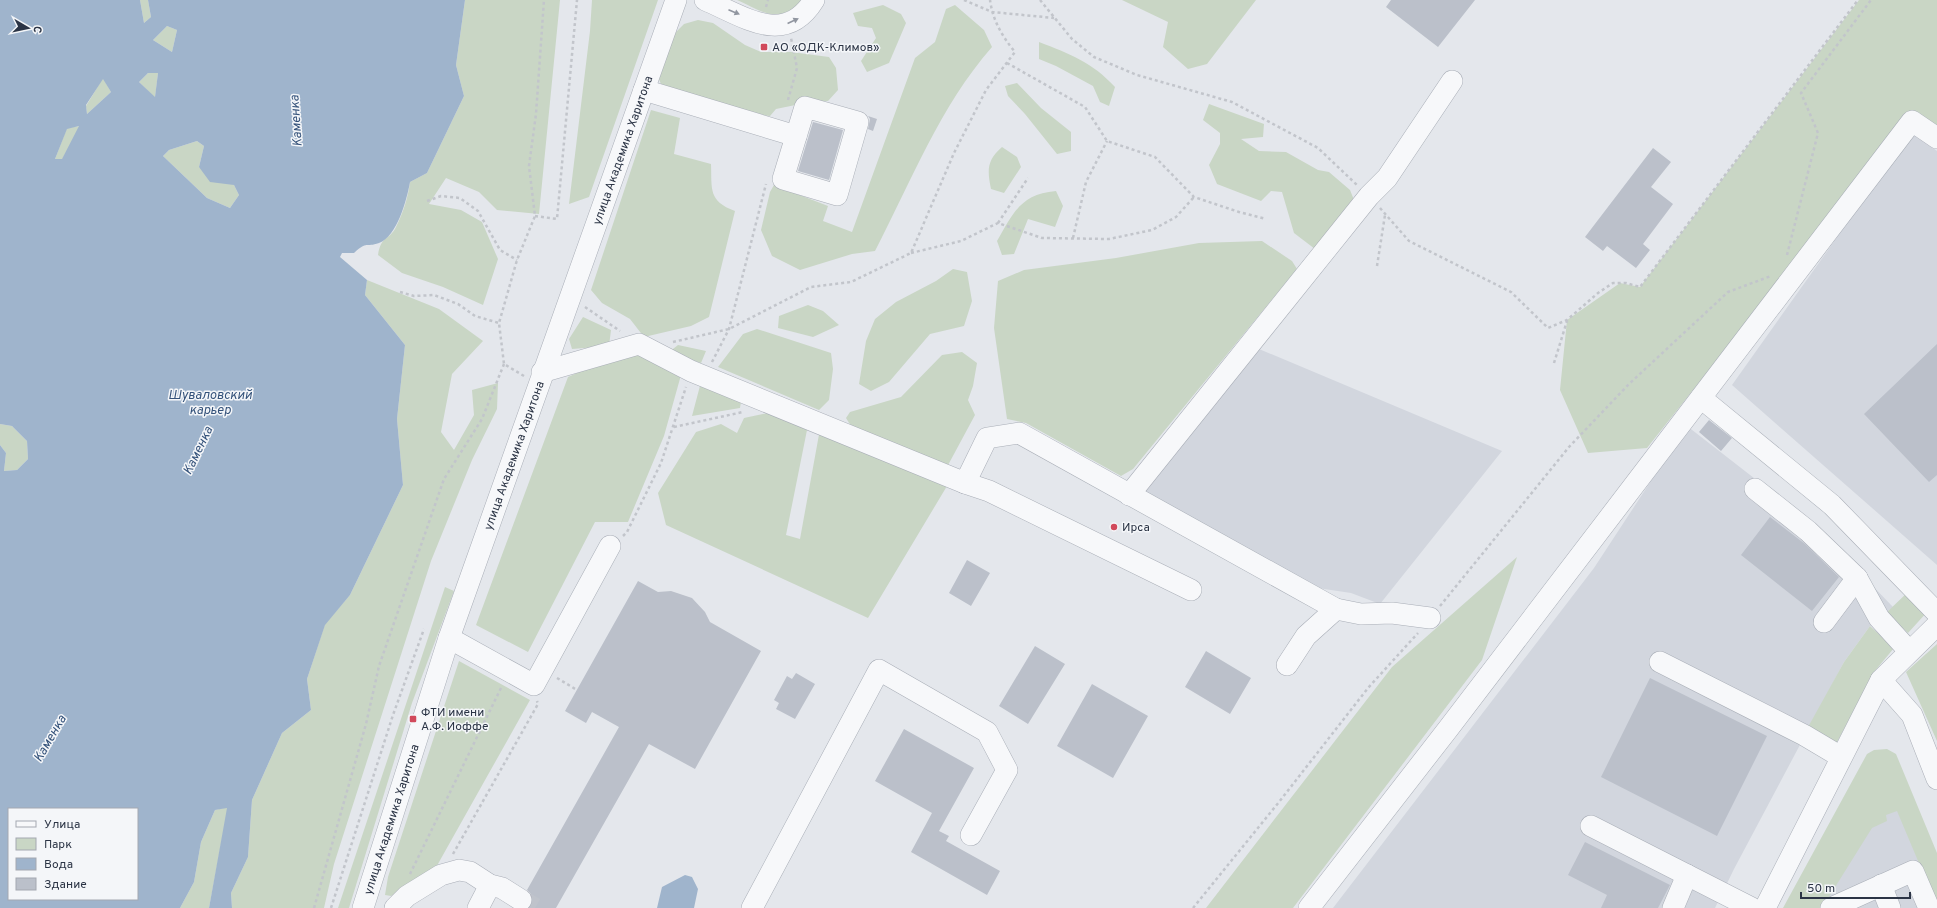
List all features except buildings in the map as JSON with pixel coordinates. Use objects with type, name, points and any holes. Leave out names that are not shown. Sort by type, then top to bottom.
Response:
[{"type":"street","points":[[706,0],[763,24],[775,26],[788,24],[798,20],[807,13],[814,0]]},
{"type":"street","name":"улица Академика Харитона","points":[[363,908],[449,638],[540,378],[644,90],[678,2]]},
{"type":"street","points":[[1129,495],[1369,196],[1387,178],[1452,81]]},
{"type":"street","points":[[644,90],[796,136]]},
{"type":"street","points":[[1309,908],[1458,716],[1912,121],[1937,138]]},
{"type":"street","points":[[540,378],[639,344],[698,374],[964,483],[989,491],[1191,590]]},
{"type":"street","points":[[1701,398],[1832,505],[1937,613]]},
{"type":"street","points":[[964,483],[988,438],[1018,433],[1336,609],[1361,614],[1392,613],[1430,618]]},
{"type":"street","points":[[1755,489],[1808,531],[1857,578],[1879,618],[1909,652]]},
{"type":"street","points":[[449,638],[510,671],[538,678],[610,546]]},
{"type":"street","points":[[1824,622],[1857,578]]},
{"type":"street","points":[[1287,665],[1306,636],[1336,609]]},
{"type":"street","points":[[1765,908],[1881,680],[1937,625]]},
{"type":"street","points":[[1660,662],[1804,735],[1841,757]]},
{"type":"street","points":[[752,908],[879,670],[987,732],[1006,770],[971,835]]},
{"type":"street","points":[[1881,680],[1912,714],[1937,779]]},
{"type":"street","points":[[1591,826],[1752,908]]},
{"type":"street","points":[[395,908],[407,896],[441,875],[459,870],[470,872],[522,900]]},
{"type":"street","points":[[1843,906],[1913,871],[1929,908]]},
{"type":"street","points":[[1673,908],[1687,875]]},
{"type":"street","points":[[478,908],[490,884]]},
{"type":"street","points":[[1881,886],[1890,908]]},
{"type":"path","points":[[314,908],[366,724],[379,666],[444,479],[482,419],[504,364],[499,323],[517,260],[535,216],[529,166],[536,114],[544,0]]},
{"type":"path","points":[[535,216],[557,219],[577,0]]},
{"type":"path","points":[[964,0],[992,12],[1054,18]]},
{"type":"path","points":[[911,253],[954,153],[986,90],[1015,52],[1001,35],[992,12],[990,0]]},
{"type":"path","points":[[1040,0],[1072,39],[1094,57],[1136,75],[1232,102],[1318,148],[1369,196],[1409,241],[1511,292],[1548,328],[1567,320],[1598,293],[1613,283],[1626,283],[1640,287],[1858,0]]},
{"type":"path","points":[[1787,256],[1818,133],[1800,93],[1872,0]]},
{"type":"path","points":[[787,103],[796,68],[788,24]]},
{"type":"path","points":[[1007,63],[1085,107],[1106,142],[1155,157],[1194,197],[1239,212],[1266,218]]},
{"type":"path","points":[[1073,238],[1086,182],[1106,142]]},
{"type":"path","points":[[610,546],[627,532],[661,463],[673,427],[698,374],[729,329],[768,177]]},
{"type":"path","points":[[667,343],[729,329],[811,287],[851,282],[911,253],[961,241],[998,223],[1028,178]]},
{"type":"path","points":[[427,201],[441,196],[460,198],[478,211],[500,250],[517,260]]},
{"type":"path","points":[[998,223],[1042,238],[1109,239],[1152,230],[1176,217],[1194,197]]},
{"type":"path","points":[[1377,266],[1385,214]]},
{"type":"path","points":[[1193,908],[1368,688],[1400,655],[1569,447],[1629,384],[1728,292],[1776,274]]},
{"type":"path","points":[[400,292],[414,296],[434,295],[458,304],[475,316],[499,323]]},
{"type":"path","points":[[582,305],[639,344]]},
{"type":"path","points":[[1554,363],[1567,320]]},
{"type":"path","points":[[504,364],[540,378]]},
{"type":"path","points":[[673,427],[743,412]]},
{"type":"path","points":[[331,908],[391,722],[424,629]]},
{"type":"path","points":[[408,877],[510,671]]},
{"type":"path","points":[[441,875],[538,704],[538,678],[577,690]]},
{"type":"shaded area","points":[[1912,132],[1937,151],[1937,565],[1732,385]]},
{"type":"shaded area","points":[[1259,349],[1502,451],[1380,604],[1351,593],[1311,587],[1141,496]]},
{"type":"shaded area","points":[[1687,426],[1813,524],[1893,607],[1870,626],[1844,662],[1734,869],[1715,908],[1333,908],[1594,568]]},
{"type":"shaded area","points":[[1893,785],[1937,908],[1819,908]]},
{"type":"green space","points":[[140,0],[148,0],[151,17],[144,23]]},
{"type":"green space","points":[[465,0],[560,0],[539,214],[497,210],[479,192],[446,178],[429,204],[461,210],[482,222],[498,259],[483,305],[443,287],[402,273],[378,255],[381,244],[391,234],[399,222],[407,200],[410,182],[427,173],[464,96],[456,65]]},
{"type":"green space","points":[[592,0],[658,0],[589,197],[569,204],[590,31]]},
{"type":"green space","points":[[737,0],[805,0],[796,8],[787,12],[772,14],[756,9]]},
{"type":"green space","points":[[1122,0],[1256,0],[1207,64],[1188,69],[1163,47],[1168,22]]},
{"type":"green space","points":[[1859,0],[1937,0],[1937,130],[1913,113],[1647,448],[1588,453],[1560,390],[1567,320],[1620,283],[1640,287]]},
{"type":"green space","points":[[883,5],[901,14],[906,23],[889,63],[867,72],[861,61],[876,38],[872,28],[858,26],[853,13]]},
{"type":"green space","points":[[955,5],[984,30],[992,47],[957,94],[942,119],[875,251],[852,254],[800,270],[772,256],[761,230],[770,192],[774,185],[828,206],[823,221],[852,232],[915,58],[935,42],[946,9]]},
{"type":"green space","points":[[698,20],[713,23],[745,45],[761,52],[791,52],[829,57],[836,68],[838,90],[828,101],[810,102],[776,109],[770,116],[723,111],[664,92],[659,79],[675,33],[684,24]]},
{"type":"green space","points":[[167,26],[177,30],[172,52],[153,40]]},
{"type":"green space","points":[[1039,42],[1080,60],[1098,71],[1106,78],[1115,87],[1109,106],[1100,102],[1093,86],[1056,66],[1039,59]]},
{"type":"green space","points":[[148,73],[158,73],[155,98],[139,82]]},
{"type":"green space","points":[[103,78],[111,92],[87,114],[86,106]]},
{"type":"green space","points":[[1017,83],[1041,108],[1071,132],[1071,151],[1057,154],[1025,114],[1008,96],[1005,86]]},
{"type":"green space","points":[[1209,104],[1264,124],[1263,137],[1241,139],[1259,151],[1286,152],[1318,170],[1329,172],[1350,190],[1354,200],[1315,249],[1294,233],[1282,192],[1271,191],[1261,201],[1217,184],[1209,165],[1220,144],[1220,133],[1203,120]]},
{"type":"green space","points":[[651,110],[680,118],[674,154],[711,164],[713,193],[720,203],[735,211],[709,317],[691,326],[644,337],[630,319],[602,303],[591,290]]},
{"type":"green space","points":[[80,126],[62,160],[55,159],[67,128]]},
{"type":"green space","points":[[197,141],[204,146],[199,167],[234,185],[239,195],[230,208],[207,198],[163,156],[169,150]]},
{"type":"green space","points":[[1002,147],[1017,157],[1021,167],[1004,193],[991,189],[989,176],[989,166],[993,156]]},
{"type":"green space","points":[[1056,191],[1063,206],[1055,227],[1028,219],[1014,254],[1002,255],[997,241],[1013,214],[1026,201],[1034,196]]},
{"type":"green space","points":[[1262,241],[1292,261],[1297,269],[1133,469],[1121,476],[1026,423],[1007,419],[994,328],[998,281],[1024,270],[1116,258],[1199,243]]},
{"type":"green space","points":[[953,269],[967,272],[972,301],[964,326],[930,334],[889,382],[871,391],[859,384],[866,341],[875,319],[896,302],[936,281]]},
{"type":"green space","points":[[367,280],[439,309],[483,341],[452,374],[441,432],[454,450],[474,415],[472,390],[498,383],[497,409],[472,460],[431,561],[334,864],[324,908],[232,908],[231,893],[248,857],[252,800],[282,733],[311,710],[307,679],[325,624],[350,595],[403,485],[397,419],[405,345],[365,295]]},
{"type":"green space","points":[[808,305],[823,311],[839,325],[813,337],[778,328],[779,316]]},
{"type":"green space","points":[[583,317],[611,330],[609,346],[572,349],[569,339]]},
{"type":"green space","points":[[757,329],[831,353],[833,369],[829,400],[819,410],[718,367],[743,334]]},
{"type":"green space","points":[[678,345],[706,351],[701,363],[668,353]]},
{"type":"green space","points":[[962,352],[977,363],[973,386],[968,400],[975,415],[947,467],[851,426],[846,418],[850,412],[901,397],[942,355]]},
{"type":"green space","points":[[619,354],[646,354],[681,375],[664,436],[628,522],[595,522],[528,652],[476,625],[568,377]]},
{"type":"green space","points":[[701,382],[742,396],[740,408],[692,416]]},
{"type":"green space","points":[[773,412],[807,430],[786,535],[800,539],[820,429],[950,481],[868,618],[666,525],[658,493],[696,432],[721,424],[737,433],[744,418]]},
{"type":"green space","points":[[0,424],[12,426],[27,441],[28,459],[17,470],[4,471],[6,453],[0,445]]},
{"type":"green space","points":[[1517,557],[1482,660],[1293,908],[1206,908],[1392,667]]},
{"type":"green space","points":[[445,587],[454,591],[412,703],[349,908],[338,908]]},
{"type":"green space","points":[[1908,592],[1928,611],[1908,633],[1886,613]]},
{"type":"green space","points":[[1870,626],[1894,648],[1874,672],[1836,744],[1807,729],[1844,662]]},
{"type":"green space","points":[[1937,644],[1937,741],[1906,672]]},
{"type":"green space","points":[[459,661],[530,700],[434,871],[391,896],[385,895],[388,877]]},
{"type":"green space","points":[[1887,749],[1896,754],[1937,853],[1937,906],[1897,811],[1886,815],[1887,821],[1872,828],[1822,908],[1783,908],[1867,754],[1874,750]]},
{"type":"green space","points":[[228,807],[209,908],[180,908],[194,882],[201,842],[215,810]]},
{"type":"water","name":"Шуваловский карьер","points":[[0,0],[140,0],[144,23],[151,17],[148,0],[465,0],[456,65],[464,96],[427,173],[410,182],[400,217],[396,226],[385,239],[379,243],[364,245],[354,253],[342,253],[340,257],[367,280],[365,295],[405,345],[397,419],[403,485],[350,595],[325,625],[307,679],[311,710],[282,733],[252,800],[248,857],[231,893],[232,908],[209,908],[227,808],[215,810],[201,842],[194,882],[180,908],[0,908],[0,445],[6,453],[4,471],[17,470],[28,459],[27,441],[12,426],[0,424]],"holes":[[[167,26],[177,30],[172,52],[153,40]],[[148,73],[158,73],[155,97],[139,82]],[[103,79],[111,92],[87,114],[86,105]],[[79,126],[62,159],[55,159],[67,129]],[[197,141],[204,146],[199,167],[210,182],[234,185],[239,195],[230,208],[207,198],[163,156],[169,150]]]},
{"type":"water","points":[[685,875],[692,877],[698,889],[694,908],[657,908],[662,887]]},
{"type":"tunnel","points":[[521,900],[535,908]]},
{"type":"place","name":"АО «ОДК-Климов»","points":[[764,47]]},
{"type":"place","name":"Ирса","points":[[1114,527]]},
{"type":"place","name":"ФТИ имени А.Ф. Иоффе","points":[[413,719]]},
{"type":"water label","name":"Каменка","points":[[295,121]]},
{"type":"water label","name":"Каменка","points":[[197,450]]},
{"type":"water label","name":"Каменка","points":[[49,738]]}]
